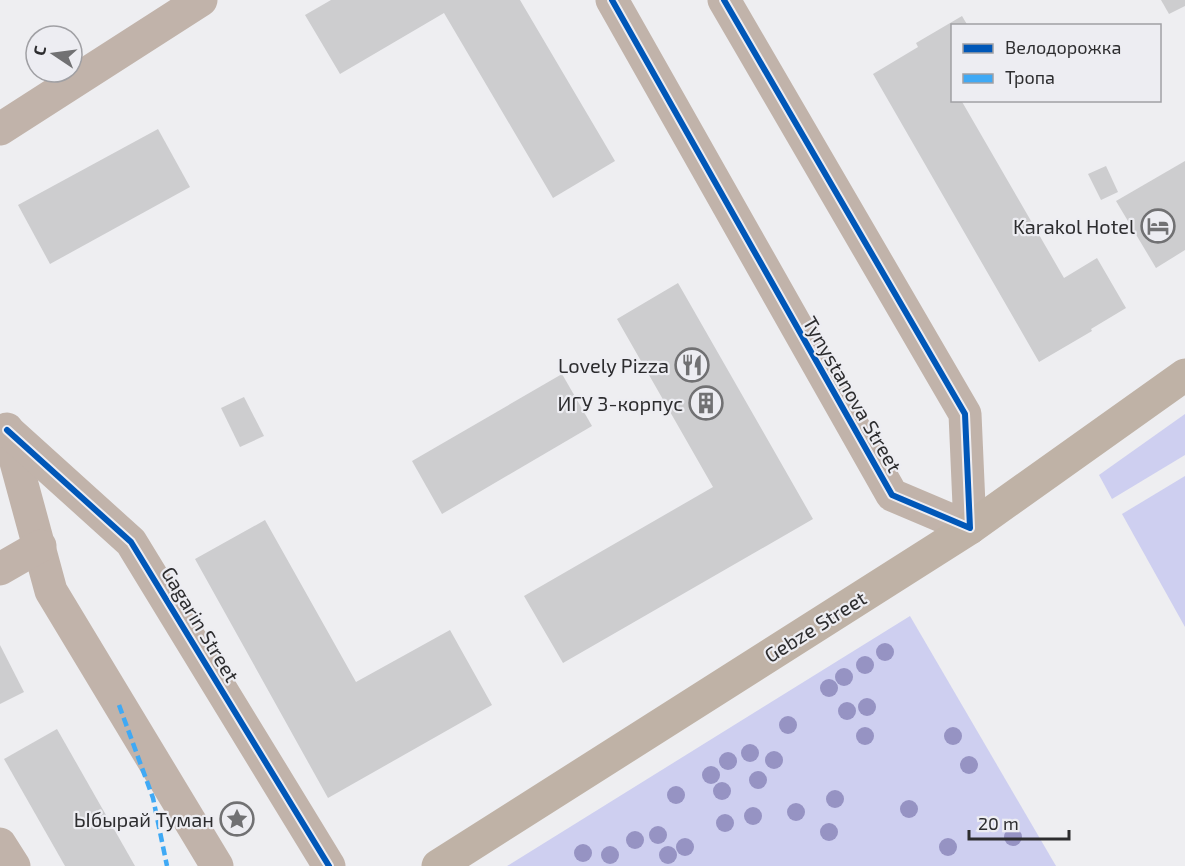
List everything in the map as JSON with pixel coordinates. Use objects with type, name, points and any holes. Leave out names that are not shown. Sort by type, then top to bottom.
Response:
[{"type":"main road","name":"Gebze Street","points":[[438,866],[970,528],[1185,375]]},
{"type":"street","points":[[0,129],[201,0]]},
{"type":"street","name":"Tynystanova Street","points":[[612,0],[892,495],[970,528]]},
{"type":"street","points":[[724,0],[965,414],[970,528]]},
{"type":"street","name":"Gagarin Street","points":[[4,422],[51,591],[217,866]]},
{"type":"street","name":"Gagarin Street","points":[[4,422],[131,542],[329,866]]},
{"type":"street","points":[[0,569],[40,546]]},
{"type":"street","points":[[0,844],[14,866]]},
{"type":"shaded area","points":[[1185,414],[1185,455],[1112,499],[1099,475]]},
{"type":"shaded area","points":[[1185,476],[1185,627],[1122,514]]},
{"type":"shaded area","points":[[910,616],[1056,866],[507,866]]},
{"type":"building","points":[[331,0],[520,0],[615,161],[553,198],[444,13],[340,74],[305,15]]},
{"type":"building","points":[[1161,0],[1185,0],[1185,6],[1169,14]]},
{"type":"building","points":[[962,16],[967,24],[951,24],[951,102],[962,102],[1064,278],[1097,258],[1126,308],[1039,362],[873,74],[918,47],[916,43]]},
{"type":"building","points":[[158,129],[190,187],[50,264],[18,205]]},
{"type":"building","name":"Karakol Hotel","points":[[1185,161],[1185,250],[1156,268],[1116,201]]},
{"type":"building","points":[[1106,166],[1118,192],[1101,200],[1088,174]]},
{"type":"building","name":"ИГУ 3-корпус","points":[[678,283],[813,519],[563,663],[524,596],[713,487],[617,319]]},
{"type":"building","points":[[562,374],[592,426],[442,514],[412,461]]},
{"type":"building","points":[[244,397],[264,436],[240,447],[221,408]]},
{"type":"building","points":[[265,520],[356,682],[450,630],[492,705],[328,798],[195,559]]},
{"type":"building","points":[[0,645],[24,692],[0,704]]},
{"type":"building","points":[[57,729],[135,866],[65,866],[4,759]]},
{"type":"marked path","points":[[119,705],[153,798],[167,866]]},
{"type":"cycle path","points":[[612,0],[892,495],[970,528],[965,414],[724,0]]},
{"type":"cycle path","points":[[7,430],[131,542],[329,866]]},
{"type":"place","name":"Karakol Hotel","points":[[1158,226]]},
{"type":"place","name":"Lovely Pizza","points":[[692,365]]},
{"type":"place","name":"ИГУ 3-корпус","points":[[706,403]]},
{"type":"place","name":"Ыбырай Туман","points":[[237,819]]}]
